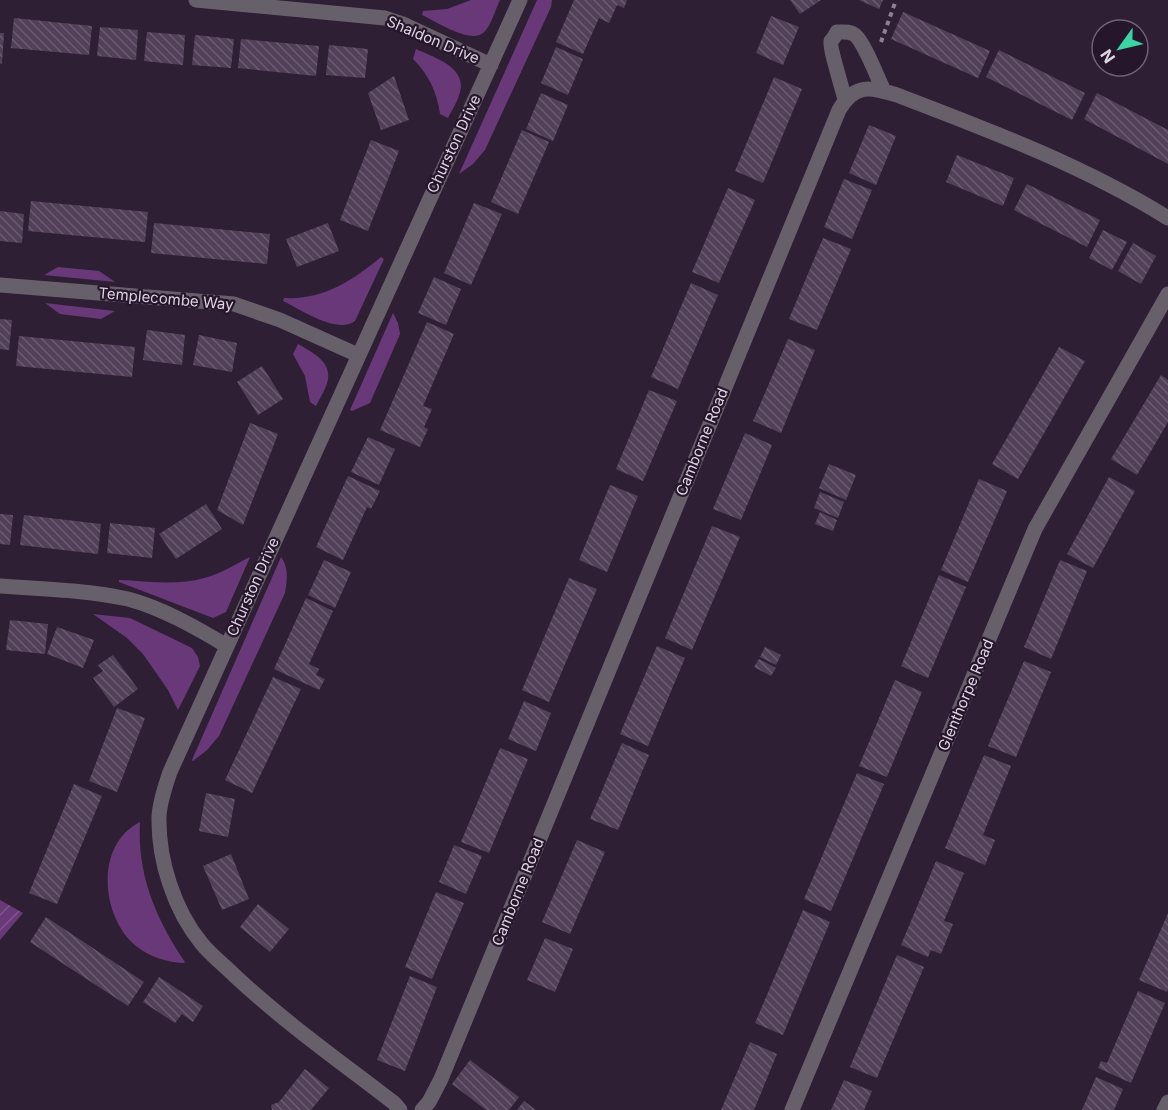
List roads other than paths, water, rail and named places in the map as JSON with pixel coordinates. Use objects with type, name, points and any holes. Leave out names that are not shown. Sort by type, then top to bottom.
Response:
[{"type":"street","name":"Shaldon Drive","points":[[196,0],[385,18],[403,24],[491,65]]},
{"type":"street","name":"Churston Drive","points":[[400,1110],[260,999],[202,945],[185,920],[174,895],[166,870],[159,816],[170,772],[520,0]]},
{"type":"street","points":[[884,91],[856,35],[846,31],[837,33],[831,40],[831,51],[845,100],[866,88],[884,91],[1031,146],[1168,218]]},
{"type":"street","name":"Camborne Road","points":[[422,1110],[441,1079],[755,313],[845,100]]},
{"type":"street","name":"Templecombe Way","points":[[0,285],[234,304],[280,320],[358,355]]},
{"type":"street","name":"Glenthorpe Road","points":[[792,1110],[1035,528],[1168,294]]},
{"type":"street","points":[[0,586],[130,600],[150,607],[227,646]]},
{"type":"street","points":[[1164,1110],[1168,1102]]}]
